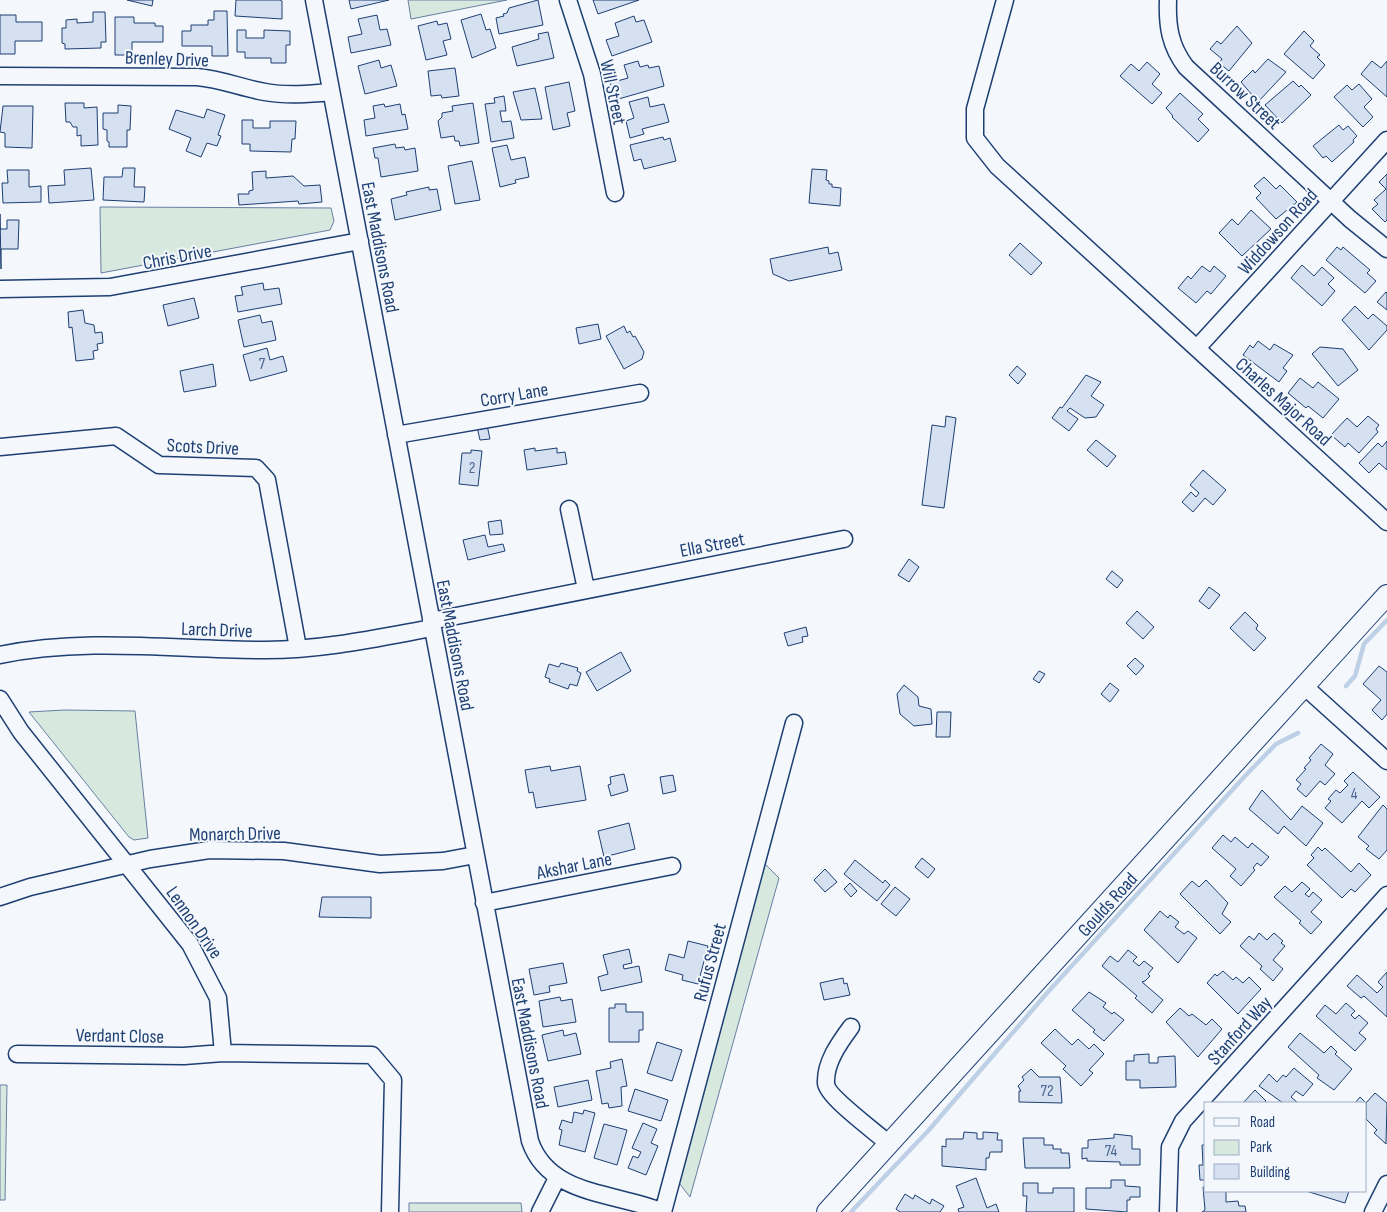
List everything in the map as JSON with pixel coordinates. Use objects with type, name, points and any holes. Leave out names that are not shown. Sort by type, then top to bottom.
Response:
[{"type":"main road","name":"Goulds Road","points":[[827,1212],[1387,595]]},
{"type":"street","name":"East Maddisons Road","points":[[314,0],[530,1141],[540,1162],[557,1178],[582,1189],[626,1199],[663,1212]]},
{"type":"street","name":"Will Street","points":[[568,0],[592,74],[615,193]]},
{"type":"street","name":"Charles Major Road","points":[[1006,0],[975,109],[975,138],[997,166],[1387,522]]},
{"type":"street","name":"Burrow Street","points":[[1168,0],[1170,36],[1179,58],[1186,67],[1361,229],[1387,249]]},
{"type":"street","name":"Brenley Drive","points":[[0,76],[197,77],[214,79],[266,92],[286,94],[331,92]]},
{"type":"street","name":"Widdowson Road","points":[[1197,348],[1387,140]]},
{"type":"street","name":"Chris Drive","points":[[0,289],[110,288],[360,241]]},
{"type":"street","name":"Corry Lane","points":[[396,435],[640,393]]},
{"type":"street","name":"Scots Drive","points":[[0,447],[116,436],[159,465],[256,468],[268,480],[298,648]]},
{"type":"street","points":[[570,509],[586,589]]},
{"type":"street","name":"Ella Street","points":[[432,624],[586,589],[844,539]]},
{"type":"street","name":"Larch Drive","points":[[0,656],[33,648],[126,646],[259,650],[327,647],[432,624]]},
{"type":"street","points":[[1304,686],[1387,761]]},
{"type":"street","name":"Lennon Drive","points":[[0,699],[21,732],[185,937],[205,969],[218,998],[223,1053]]},
{"type":"street","name":"Rufus Street","points":[[663,1212],[794,723]]},
{"type":"street","name":"Monarch Drive","points":[[0,898],[30,888],[176,854],[227,850],[284,851],[380,864],[443,861],[475,855]]},
{"type":"street","name":"Akshar Lane","points":[[484,903],[672,866]]},
{"type":"street","name":"Stanford Way","points":[[1168,1212],[1170,1147],[1183,1122],[1387,895]]},
{"type":"street","points":[[851,1027],[835,1049],[826,1084],[829,1092],[837,1100],[889,1144]]},
{"type":"street","points":[[223,1053],[372,1055],[393,1080],[390,1212]]},
{"type":"street","name":"Verdant Close","points":[[17,1054],[184,1056],[223,1053]]},
{"type":"street","points":[[540,1212],[557,1178]]},
{"type":"street","points":[[1373,1212],[1387,1184]]},
{"type":"green space","points":[[408,0],[507,0],[411,19]]},
{"type":"green space","points":[[100,207],[331,208],[334,221],[330,230],[101,273]]},
{"type":"green space","points":[[64,710],[135,711],[148,838],[134,840],[129,837],[29,712]]},
{"type":"green space","points":[[763,862],[779,878],[690,1197],[676,1179]]},
{"type":"green space","points":[[0,1085],[7,1085],[5,1200],[0,1200]]},
{"type":"green space","points":[[409,1203],[521,1203],[522,1212],[409,1212]]},
{"type":"building","points":[[127,0],[153,0],[152,6]]},
{"type":"building","points":[[236,0],[280,0],[282,1],[282,19],[235,16]]},
{"type":"building","points":[[349,0],[389,0],[351,9]]},
{"type":"building","points":[[538,0],[543,25],[499,34],[496,18],[504,16],[503,14],[507,13],[509,8]]},
{"type":"building","points":[[593,0],[639,0],[598,14]]},
{"type":"building","points":[[214,11],[227,11],[228,56],[212,56],[212,46],[182,46],[182,31],[191,31],[191,25],[208,25],[208,20],[214,20]]},
{"type":"building","points":[[93,12],[105,12],[106,42],[101,42],[101,48],[65,49],[65,44],[62,43],[62,28],[66,28],[66,20],[77,19],[77,23],[93,22]]},
{"type":"building","points":[[481,14],[486,30],[490,29],[496,48],[472,58],[461,20]]},
{"type":"building","points":[[0,15],[16,15],[16,22],[42,22],[42,41],[15,41],[15,54],[0,54]]},
{"type":"building","points":[[377,15],[380,30],[387,29],[391,45],[351,53],[348,37],[362,34],[358,19]]},
{"type":"building","points":[[634,16],[636,22],[644,20],[652,42],[612,56],[606,40],[619,36],[615,23]]},
{"type":"building","points":[[115,17],[134,17],[134,23],[155,23],[155,26],[163,26],[163,42],[132,42],[132,55],[115,55]]},
{"type":"building","points":[[437,21],[438,25],[447,23],[451,39],[443,41],[447,55],[426,60],[418,26]]},
{"type":"building","points":[[1237,26],[1252,43],[1229,71],[1219,63],[1222,59],[1210,49],[1217,41],[1221,44]]},
{"type":"building","points":[[237,30],[246,30],[246,38],[264,38],[264,30],[290,31],[290,45],[286,45],[286,63],[271,63],[271,58],[245,58],[245,52],[237,52]]},
{"type":"building","points":[[1304,31],[1314,41],[1310,46],[1320,55],[1317,57],[1325,65],[1313,79],[1284,54]]},
{"type":"building","points":[[548,32],[554,58],[517,66],[512,47],[539,39],[538,34]]},
{"type":"building","points":[[1268,59],[1286,72],[1258,102],[1241,82],[1253,70],[1255,73]]},
{"type":"building","points":[[379,60],[381,68],[391,65],[397,86],[365,94],[358,66]]},
{"type":"building","points":[[638,61],[640,67],[648,65],[649,68],[659,66],[664,86],[615,100],[610,83],[628,78],[624,65]]},
{"type":"building","points":[[1372,61],[1381,68],[1387,61],[1387,97],[1361,74]]},
{"type":"building","points":[[1147,62],[1160,74],[1152,84],[1162,93],[1152,104],[1120,76],[1131,64],[1139,71]]},
{"type":"building","points":[[455,68],[459,96],[442,98],[441,95],[431,96],[428,71]]},
{"type":"building","points":[[1293,81],[1299,87],[1301,85],[1311,95],[1282,123],[1265,105]]},
{"type":"building","points":[[569,82],[575,111],[567,113],[570,126],[553,130],[545,87]]},
{"type":"building","points":[[1359,84],[1372,99],[1364,107],[1373,117],[1363,127],[1334,97],[1347,85],[1352,90]]},
{"type":"building","points":[[535,88],[542,119],[521,120],[513,92]]},
{"type":"building","points":[[1180,93],[1203,114],[1198,119],[1209,130],[1198,142],[1172,117],[1166,108]]},
{"type":"building","points":[[504,96],[506,111],[500,111],[502,122],[511,121],[514,138],[491,142],[485,104],[495,103],[494,98]]},
{"type":"building","points":[[648,97],[650,107],[664,104],[669,122],[642,129],[644,134],[630,138],[626,121],[634,118],[629,102]]},
{"type":"building","points":[[65,103],[84,103],[84,108],[97,107],[98,145],[81,146],[81,135],[77,136],[77,127],[73,127],[70,122],[66,122]]},
{"type":"building","points":[[473,103],[479,143],[460,146],[459,141],[455,141],[454,136],[441,138],[438,121],[442,117],[442,113],[453,111],[452,106]]},
{"type":"building","points":[[384,104],[385,107],[400,104],[402,115],[405,114],[408,129],[366,136],[364,120],[375,118],[373,106]]},
{"type":"building","points":[[118,105],[131,106],[130,130],[127,130],[127,147],[109,147],[107,130],[103,129],[103,113],[118,113]]},
{"type":"building","points":[[3,106],[33,106],[32,148],[5,147],[5,133],[0,132]]},
{"type":"building","points":[[207,109],[225,115],[218,135],[221,136],[217,146],[207,143],[201,157],[186,151],[191,138],[169,129],[176,110],[204,118]]},
{"type":"building","points":[[242,120],[253,120],[253,128],[270,128],[270,121],[296,121],[295,139],[292,139],[291,152],[250,151],[250,144],[242,144]]},
{"type":"building","points":[[1339,125],[1343,130],[1348,126],[1357,136],[1353,140],[1354,142],[1332,162],[1326,156],[1323,158],[1313,146]]},
{"type":"building","points":[[663,137],[664,140],[670,138],[676,161],[644,169],[641,159],[634,161],[630,145]]},
{"type":"building","points":[[395,144],[396,148],[404,147],[405,150],[415,148],[418,171],[381,177],[378,158],[375,158],[373,148]]},
{"type":"building","points":[[507,145],[511,160],[525,157],[529,177],[515,180],[516,183],[500,187],[492,148]]},
{"type":"building","points":[[472,161],[480,200],[455,204],[448,166]]},
{"type":"building","points":[[91,168],[94,200],[49,203],[48,186],[65,185],[64,170]]},
{"type":"building","points":[[123,168],[135,168],[134,187],[145,187],[144,202],[103,200],[104,177],[122,177]]},
{"type":"building","points":[[812,169],[827,170],[826,180],[829,181],[829,184],[832,184],[832,187],[841,188],[840,206],[809,203]]},
{"type":"building","points":[[7,170],[29,170],[29,187],[41,186],[41,202],[3,203],[2,183],[8,183]]},
{"type":"building","points":[[266,171],[266,178],[293,176],[304,186],[320,185],[322,202],[299,204],[298,201],[239,205],[238,194],[249,194],[249,191],[253,190],[252,172]]},
{"type":"building","points":[[1387,174],[1387,220],[1385,222],[1372,209],[1378,204],[1374,200],[1386,189],[1379,182]]},
{"type":"building","points":[[1264,177],[1276,189],[1280,185],[1297,202],[1276,219],[1256,198],[1261,193],[1254,186]]},
{"type":"building","points":[[429,187],[429,190],[437,189],[441,210],[395,220],[391,199],[407,195],[406,192]]},
{"type":"building","points":[[1251,210],[1271,229],[1242,256],[1219,233],[1232,219],[1238,225]]},
{"type":"building","points":[[7,220],[19,220],[18,249],[1,249],[1,269],[0,229],[7,229]]},
{"type":"building","points":[[1020,243],[1042,263],[1031,275],[1009,255]]},
{"type":"building","points":[[828,247],[829,254],[838,252],[842,270],[789,281],[773,274],[770,259]]},
{"type":"building","points":[[1337,247],[1341,250],[1343,247],[1370,270],[1367,273],[1376,281],[1365,293],[1326,260]]},
{"type":"building","points":[[1302,265],[1314,276],[1322,267],[1334,278],[1328,284],[1335,291],[1322,306],[1291,278]]},
{"type":"building","points":[[1202,266],[1210,272],[1214,266],[1226,276],[1211,294],[1207,291],[1196,303],[1178,288],[1188,276],[1191,279]]},
{"type":"building","points":[[263,283],[264,290],[279,288],[282,304],[238,312],[235,296],[243,295],[241,287]]},
{"type":"building","points":[[1387,293],[1387,310],[1377,302]]},
{"type":"building","points":[[194,298],[199,318],[168,326],[163,305]]},
{"type":"building","points":[[1355,306],[1368,319],[1373,314],[1387,326],[1387,330],[1369,350],[1342,320]]},
{"type":"building","points":[[83,310],[85,323],[94,325],[95,333],[102,332],[103,343],[97,344],[98,350],[93,351],[94,359],[76,361],[72,327],[69,328],[68,312]]},
{"type":"building","points":[[260,315],[262,323],[272,321],[276,340],[244,347],[238,320]]},
{"type":"building","points":[[598,324],[601,339],[579,344],[576,328]]},
{"type":"building","points":[[624,326],[627,333],[630,331],[633,337],[635,336],[644,352],[642,359],[624,369],[606,336]]},
{"type":"building","points":[[1258,341],[1270,350],[1274,344],[1293,355],[1283,368],[1287,371],[1279,382],[1243,355],[1250,345],[1253,348]]},
{"type":"building","points":[[1320,347],[1343,349],[1358,370],[1338,386],[1312,354]]},
{"type":"building","points":[[267,348],[270,360],[283,356],[287,371],[250,381],[243,355]]},
{"type":"building","points":[[213,364],[216,386],[184,392],[180,371]]},
{"type":"building","points":[[1017,366],[1026,374],[1018,384],[1009,375]]},
{"type":"building","points":[[1086,375],[1101,382],[1091,396],[1104,405],[1096,417],[1085,418],[1070,408],[1067,411],[1078,419],[1069,431],[1052,418],[1060,407],[1062,408]]},
{"type":"building","points":[[1300,378],[1313,388],[1318,382],[1339,399],[1323,418],[1308,406],[1306,408],[1288,393]]},
{"type":"building","points":[[946,416],[956,418],[944,508],[922,505],[932,425],[945,427]]},
{"type":"building","points":[[1368,416],[1379,425],[1376,429],[1378,432],[1359,453],[1348,443],[1345,447],[1331,435],[1347,418],[1357,427]]},
{"type":"building","points":[[487,425],[490,439],[480,440],[477,427]]},
{"type":"building","points":[[1096,440],[1116,456],[1107,467],[1087,450]]},
{"type":"building","points":[[1387,441],[1387,470],[1379,463],[1369,473],[1359,463],[1378,443],[1382,447]]},
{"type":"building","points":[[535,448],[535,451],[557,448],[557,453],[565,452],[567,464],[527,470],[524,450]]},
{"type":"building","points":[[471,450],[482,451],[478,486],[459,484],[462,453],[471,453]]},
{"type":"building","points":[[1203,470],[1226,490],[1213,505],[1205,498],[1193,512],[1182,502],[1191,492],[1196,497],[1199,493],[1190,485]]},
{"type":"building","points":[[501,520],[503,534],[490,535],[488,522]]},
{"type":"building","points":[[485,535],[488,547],[503,544],[505,551],[468,560],[463,540]]},
{"type":"building","points":[[909,559],[919,567],[909,582],[898,575]]},
{"type":"building","points":[[1112,571],[1123,580],[1117,588],[1106,579]]},
{"type":"building","points":[[1209,587],[1220,595],[1209,609],[1199,601]]},
{"type":"building","points":[[1137,611],[1154,627],[1143,639],[1126,623]]},
{"type":"building","points":[[1245,612],[1258,625],[1256,629],[1266,638],[1254,651],[1230,628]]},
{"type":"building","points":[[806,627],[808,636],[802,637],[803,642],[788,646],[784,633]]},
{"type":"building","points":[[621,652],[631,671],[597,691],[586,672]]},
{"type":"building","points":[[1135,658],[1144,666],[1136,675],[1127,666]]},
{"type":"building","points":[[561,663],[578,668],[577,671],[581,673],[577,686],[570,684],[568,689],[549,682],[550,679],[545,677],[549,664],[559,667]]},
{"type":"building","points":[[1379,666],[1387,672],[1387,714],[1382,720],[1372,710],[1381,700],[1363,684]]},
{"type":"building","points":[[1039,671],[1045,674],[1039,683],[1033,679]]},
{"type":"building","points":[[1110,683],[1119,690],[1110,702],[1101,694]]},
{"type":"building","points":[[904,685],[918,697],[919,706],[931,709],[932,724],[914,726],[900,714],[897,694]]},
{"type":"building","points":[[937,712],[951,712],[950,737],[936,737]]},
{"type":"building","points":[[1321,744],[1333,754],[1325,765],[1335,774],[1325,785],[1320,781],[1306,797],[1297,789],[1301,784],[1296,780],[1306,769],[1304,768],[1311,760],[1309,758]]},
{"type":"building","points":[[550,766],[551,771],[580,766],[586,800],[536,808],[533,792],[529,793],[525,770]]},
{"type":"building","points":[[1353,772],[1380,797],[1369,808],[1362,801],[1342,823],[1325,808],[1331,801],[1328,799],[1336,790],[1340,793],[1348,785],[1344,781]]},
{"type":"building","points":[[624,774],[628,791],[611,796],[608,785],[611,784],[610,777]]},
{"type":"building","points":[[673,775],[676,791],[663,794],[660,777]]},
{"type":"building","points":[[1262,790],[1291,820],[1302,806],[1323,823],[1306,846],[1284,826],[1278,834],[1249,809]]},
{"type":"building","points":[[1383,805],[1387,809],[1387,850],[1379,859],[1366,849],[1369,846],[1358,837]]},
{"type":"building","points":[[629,823],[635,849],[604,857],[598,831]]},
{"type":"building","points":[[1223,835],[1231,842],[1235,837],[1248,848],[1252,843],[1269,857],[1261,866],[1257,863],[1253,868],[1255,870],[1241,886],[1230,876],[1236,869],[1212,848]]},
{"type":"building","points":[[1318,847],[1322,851],[1325,848],[1351,872],[1359,863],[1371,875],[1355,892],[1351,889],[1342,898],[1307,865],[1314,858],[1311,855]]},
{"type":"building","points":[[922,858],[935,869],[928,878],[915,867]]},
{"type":"building","points":[[855,860],[883,883],[885,880],[890,885],[877,901],[844,874]]},
{"type":"building","points":[[825,869],[837,882],[825,892],[814,880]]},
{"type":"building","points":[[1206,880],[1228,903],[1222,914],[1231,922],[1220,934],[1180,894],[1192,881],[1199,887]]},
{"type":"building","points":[[1302,882],[1310,889],[1305,894],[1309,897],[1313,892],[1322,900],[1311,912],[1322,922],[1311,934],[1299,923],[1301,921],[1274,897],[1285,886],[1292,892]]},
{"type":"building","points":[[850,883],[857,891],[851,897],[844,889]]},
{"type":"building","points":[[895,887],[910,899],[896,916],[881,904]]},
{"type":"building","points":[[322,897],[371,897],[371,918],[319,917]]},
{"type":"building","points":[[1160,911],[1168,918],[1170,915],[1179,922],[1175,927],[1184,934],[1188,931],[1197,938],[1178,963],[1144,930]]},
{"type":"building","points":[[1259,933],[1267,940],[1274,933],[1283,941],[1281,943],[1285,946],[1273,960],[1283,969],[1273,981],[1260,969],[1262,966],[1240,946],[1249,936],[1254,940]]},
{"type":"building","points":[[688,941],[708,946],[698,984],[682,980],[683,975],[665,970],[669,954],[684,958]]},
{"type":"building","points":[[629,949],[632,963],[623,965],[624,969],[639,966],[642,982],[601,991],[598,977],[608,974],[603,955]]},
{"type":"building","points":[[1128,950],[1137,957],[1133,961],[1139,966],[1144,961],[1153,968],[1148,974],[1150,976],[1142,982],[1163,1000],[1152,1013],[1135,998],[1137,996],[1102,966],[1110,956],[1118,962]]},
{"type":"building","points":[[563,963],[567,983],[549,986],[550,992],[534,995],[529,969]]},
{"type":"building","points":[[1223,971],[1233,980],[1236,977],[1243,983],[1249,977],[1261,989],[1238,1014],[1207,983],[1215,974],[1217,976]]},
{"type":"building","points":[[1387,972],[1387,1017],[1364,996],[1361,998],[1347,986],[1357,975],[1377,993],[1383,987],[1378,982]]},
{"type":"building","points":[[843,978],[844,984],[847,983],[850,995],[824,1000],[820,983]]},
{"type":"building","points":[[1089,992],[1106,1003],[1103,1007],[1112,1014],[1114,1012],[1124,1020],[1104,1041],[1093,1032],[1095,1030],[1072,1010]]},
{"type":"building","points":[[560,997],[561,1001],[572,999],[576,1022],[543,1027],[539,1001]]},
{"type":"building","points":[[1346,1003],[1355,1011],[1351,1015],[1355,1019],[1359,1015],[1368,1023],[1359,1033],[1366,1039],[1355,1051],[1316,1016],[1325,1005],[1336,1014]]},
{"type":"building","points":[[615,1004],[626,1004],[626,1012],[643,1012],[643,1030],[639,1030],[639,1042],[609,1042],[609,1008],[615,1008]]},
{"type":"building","points":[[1180,1008],[1189,1016],[1192,1014],[1206,1025],[1212,1019],[1222,1029],[1198,1057],[1166,1022]]},
{"type":"building","points":[[1055,1029],[1072,1045],[1078,1039],[1089,1049],[1094,1044],[1104,1054],[1089,1070],[1093,1073],[1081,1086],[1063,1069],[1066,1066],[1041,1043]]},
{"type":"building","points":[[563,1030],[564,1036],[576,1033],[581,1054],[548,1061],[542,1035]]},
{"type":"building","points":[[1300,1033],[1324,1053],[1331,1046],[1337,1052],[1335,1054],[1352,1069],[1334,1090],[1317,1078],[1319,1075],[1288,1047]]},
{"type":"building","points":[[657,1042],[682,1050],[672,1081],[647,1073]]},
{"type":"building","points":[[1149,1054],[1149,1063],[1158,1063],[1158,1057],[1175,1056],[1176,1087],[1140,1088],[1140,1080],[1126,1080],[1126,1061],[1134,1061],[1134,1055]]},
{"type":"building","points":[[622,1059],[627,1086],[621,1087],[622,1106],[609,1108],[608,1103],[602,1104],[596,1071],[611,1068],[610,1062]]},
{"type":"building","points":[[1294,1068],[1313,1084],[1303,1096],[1296,1091],[1291,1097],[1297,1102],[1282,1102],[1259,1086],[1269,1074],[1277,1082],[1283,1075],[1286,1077]]},
{"type":"building","points":[[1031,1069],[1039,1077],[1060,1077],[1062,1103],[1019,1102],[1019,1091],[1021,1091],[1018,1086],[1024,1080],[1022,1077]]},
{"type":"building","points":[[588,1080],[592,1100],[558,1107],[554,1087]]},
{"type":"building","points":[[635,1089],[668,1100],[661,1121],[628,1111]]},
{"type":"building","points":[[1255,1090],[1266,1101],[1265,1102],[1244,1102]]},
{"type":"building","points":[[1375,1093],[1387,1103],[1386,1144],[1374,1133],[1377,1130],[1367,1120],[1367,1102]]},
{"type":"building","points":[[1360,1097],[1365,1102],[1356,1102]]},
{"type":"building","points":[[584,1110],[595,1113],[585,1152],[559,1145],[562,1130],[559,1129],[562,1120],[572,1123],[574,1112],[583,1114]]},
{"type":"building","points":[[643,1123],[657,1129],[651,1143],[658,1146],[646,1175],[628,1168],[633,1156],[638,1158],[641,1152],[632,1148]]},
{"type":"building","points":[[604,1124],[627,1130],[617,1165],[594,1158]]},
{"type":"building","points":[[964,1132],[977,1133],[977,1139],[983,1139],[983,1132],[998,1133],[997,1140],[1002,1140],[1002,1152],[990,1152],[989,1158],[986,1158],[986,1170],[942,1166],[942,1146],[946,1147],[946,1139],[963,1139]]},
{"type":"building","points":[[1114,1134],[1132,1136],[1132,1149],[1140,1149],[1140,1165],[1120,1165],[1120,1162],[1087,1161],[1087,1158],[1082,1159],[1082,1148],[1088,1148],[1088,1140],[1114,1138]]},
{"type":"building","points":[[1023,1138],[1044,1138],[1044,1145],[1053,1145],[1053,1149],[1061,1149],[1061,1153],[1069,1153],[1070,1168],[1025,1168]]},
{"type":"building","points":[[1202,1145],[1204,1145],[1204,1180],[1200,1180],[1199,1165],[1203,1165]]},
{"type":"building","points":[[976,1178],[987,1208],[996,1204],[999,1212],[959,1212],[958,1209],[964,1207],[956,1186]]},
{"type":"building","points":[[1111,1180],[1125,1180],[1125,1186],[1140,1187],[1140,1197],[1130,1197],[1130,1200],[1127,1200],[1127,1212],[1086,1209],[1086,1188],[1111,1188]]},
{"type":"building","points":[[1023,1183],[1038,1183],[1038,1193],[1053,1193],[1053,1188],[1074,1188],[1074,1212],[1026,1212],[1027,1196],[1023,1196]]},
{"type":"building","points":[[1203,1187],[1204,1192],[1226,1192],[1226,1202],[1238,1201],[1239,1206],[1245,1206],[1246,1212],[1202,1212],[1205,1210]]},
{"type":"building","points":[[1309,1192],[1349,1192],[1345,1203]]},
{"type":"building","points":[[905,1194],[913,1199],[915,1195],[930,1204],[932,1199],[944,1206],[940,1212],[900,1212],[896,1209]]},
{"type":"waterway","points":[[1346,686],[1355,676],[1364,644],[1387,620]]},
{"type":"waterway","points":[[851,1212],[928,1131],[1047,993],[1245,776],[1276,744],[1298,733]]}]
